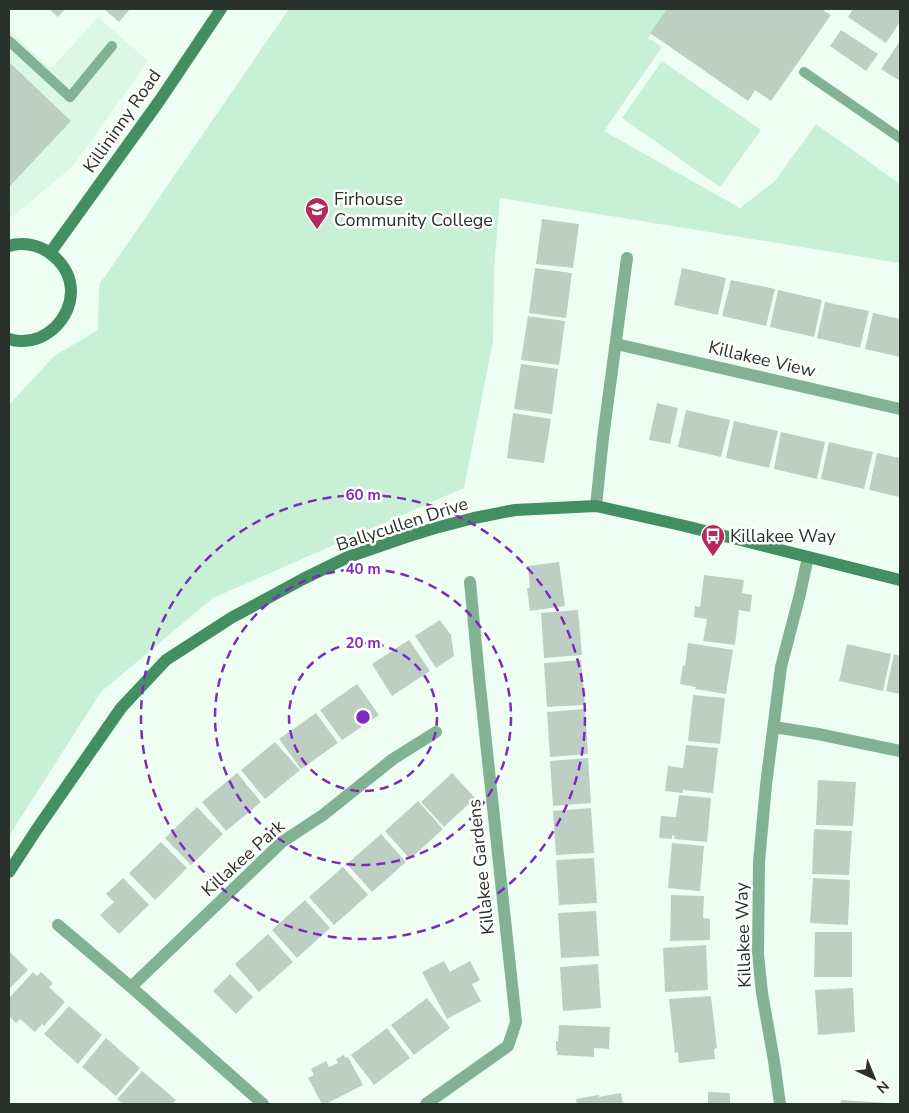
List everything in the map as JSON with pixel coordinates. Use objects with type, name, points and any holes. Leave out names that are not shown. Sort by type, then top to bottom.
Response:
[{"type":"street","name":"Killininny Road","points":[[50,253],[160,100],[221,9]]},
{"type":"street","points":[[9,246],[20,244],[36,246],[50,253],[61,263],[68,276],[71,291],[68,306],[62,320],[51,332],[36,339],[20,341],[9,339]]},
{"type":"street","points":[[596,506],[627,258]]},
{"type":"street","name":"Killakee View","points":[[616,344],[900,409]]},
{"type":"street","name":"Ballycullen Drive","points":[[9,872],[121,708],[166,660],[232,618],[303,579],[348,557],[435,528],[515,510],[596,506],[685,526],[900,580]]},
{"type":"street","name":"Killakee Way","points":[[780,1104],[762,993],[758,954],[759,862],[766,785],[781,667],[808,557]]},
{"type":"street","name":"Killakee Gardens","points":[[426,1104],[508,1046],[516,1022],[478,676],[470,582]]},
{"type":"street","points":[[774,727],[900,751]]},
{"type":"street","name":"Killakee Park","points":[[131,987],[282,842],[323,814],[393,759],[436,732]]},
{"type":"street","points":[[58,925],[263,1104]]},
{"type":"lane","points":[[9,41],[70,97],[112,46]]},
{"type":"lane","points":[[804,72],[900,138]]},
{"type":"shaded area","name":"Firhouse Community College","points":[[289,9],[667,9],[648,38],[662,47],[604,131],[740,208],[775,181],[816,124],[900,184],[900,263],[500,198],[494,270],[493,341],[464,488],[213,598],[101,692],[9,836],[9,405],[54,356],[98,330],[99,285]]},
{"type":"shaded area","points":[[98,17],[148,61],[73,166],[12,217],[9,216],[9,31],[51,69]]},
{"type":"shaded area","points":[[662,61],[761,130],[720,187],[622,118]]},
{"type":"building","points":[[49,9],[65,9],[58,17]]},
{"type":"building","points":[[104,9],[130,9],[119,22]]},
{"type":"building","points":[[667,9],[821,9],[831,15],[771,101],[755,90],[748,101],[650,33]]},
{"type":"building","points":[[853,9],[900,9],[900,22],[886,43],[848,17]]},
{"type":"building","points":[[841,30],[878,54],[866,71],[830,46]]},
{"type":"building","points":[[900,41],[900,81],[881,69]]},
{"type":"building","points":[[9,62],[71,121],[9,187]]},
{"type":"building","points":[[542,219],[579,224],[573,268],[536,264]]},
{"type":"building","points":[[535,268],[572,273],[566,318],[529,313]]},
{"type":"building","points":[[682,268],[726,278],[718,315],[674,305]]},
{"type":"building","points":[[731,280],[775,289],[766,326],[722,316]]},
{"type":"building","points":[[778,290],[822,300],[814,337],[770,327]]},
{"type":"building","points":[[825,302],[869,311],[860,348],[817,338]]},
{"type":"building","points":[[873,313],[900,319],[900,357],[865,349]]},
{"type":"building","points":[[528,316],[565,321],[559,365],[521,360]]},
{"type":"building","points":[[521,364],[558,369],[552,414],[514,409]]},
{"type":"building","points":[[657,403],[678,408],[670,444],[649,440]]},
{"type":"building","points":[[686,410],[730,420],[721,457],[678,447]]},
{"type":"building","points":[[513,413],[551,419],[544,463],[507,458]]},
{"type":"building","points":[[734,421],[778,431],[769,468],[726,458]]},
{"type":"building","points":[[781,432],[825,442],[817,479],[774,469]]},
{"type":"building","points":[[829,442],[873,452],[864,489],[821,479]]},
{"type":"building","points":[[877,453],[900,458],[900,497],[869,490]]},
{"type":"building","points":[[559,562],[565,606],[530,611],[527,588],[530,588],[528,566]]},
{"type":"building","points":[[704,575],[744,580],[742,593],[752,595],[750,612],[739,610],[735,645],[703,641],[707,619],[694,617],[695,606],[700,607]]},
{"type":"building","points":[[578,610],[582,655],[544,658],[541,613]]},
{"type":"building","points":[[440,620],[451,635],[454,656],[436,668],[415,636]]},
{"type":"building","points":[[409,640],[430,671],[392,696],[372,664]]},
{"type":"building","points":[[688,643],[733,650],[726,694],[695,689],[696,687],[680,684]]},
{"type":"building","points":[[847,644],[891,654],[883,691],[839,681]]},
{"type":"building","points":[[894,654],[900,656],[900,694],[886,691]]},
{"type":"building","points":[[581,660],[585,705],[547,707],[544,663]]},
{"type":"building","points":[[357,684],[379,715],[342,740],[320,710]]},
{"type":"building","points":[[693,695],[725,698],[720,744],[688,741]]},
{"type":"building","points":[[585,709],[588,754],[550,757],[547,712]]},
{"type":"building","points":[[316,713],[338,743],[301,769],[279,739]]},
{"type":"building","points":[[275,742],[300,770],[265,799],[241,770]]},
{"type":"building","points":[[686,745],[718,748],[713,793],[683,790],[683,793],[665,791],[668,766],[683,768]]},
{"type":"building","points":[[588,758],[591,803],[553,806],[550,761]]},
{"type":"building","points":[[237,773],[261,802],[226,831],[202,802]]},
{"type":"building","points":[[452,773],[475,798],[444,827],[421,802]]},
{"type":"building","points":[[818,780],[856,782],[853,826],[816,825]]},
{"type":"building","points":[[679,795],[711,798],[707,842],[674,839],[675,836],[672,835],[672,839],[659,838],[661,816],[676,817]]},
{"type":"building","points":[[418,801],[443,829],[410,859],[385,831]]},
{"type":"building","points":[[197,807],[223,834],[191,865],[165,838]]},
{"type":"building","points":[[591,808],[594,853],[556,855],[553,811]]},
{"type":"building","points":[[814,829],[852,831],[849,875],[812,874]]},
{"type":"building","points":[[381,834],[406,862],[372,892],[347,864]]},
{"type":"building","points":[[161,842],[187,868],[155,900],[129,873]]},
{"type":"building","points":[[672,843],[704,846],[700,891],[668,888]]},
{"type":"building","points":[[594,858],[597,903],[559,905],[556,860]]},
{"type":"building","points":[[343,867],[368,895],[334,925],[309,897]]},
{"type":"building","points":[[123,878],[149,905],[119,934],[100,915],[114,902],[106,894]]},
{"type":"building","points":[[813,878],[850,880],[848,925],[810,923]]},
{"type":"building","points":[[671,895],[704,896],[703,918],[710,919],[710,940],[670,941]]},
{"type":"building","points":[[305,900],[330,928],[297,958],[272,930]]},
{"type":"building","points":[[596,911],[599,956],[561,958],[558,913]]},
{"type":"building","points":[[815,932],[852,932],[852,977],[814,977]]},
{"type":"building","points":[[268,934],[293,962],[259,992],[235,964]]},
{"type":"building","points":[[706,945],[708,990],[665,992],[663,948]]},
{"type":"building","points":[[9,951],[28,970],[9,989]]},
{"type":"building","points":[[444,961],[450,972],[470,961],[480,980],[472,984],[481,1001],[447,1019],[422,972]]},
{"type":"building","points":[[598,964],[601,1008],[563,1011],[560,967]]},
{"type":"building","points":[[33,972],[37,976],[41,972],[53,983],[49,987],[65,1002],[44,1026],[42,1024],[35,1032],[20,1019],[16,1023],[9,1016],[9,998]]},
{"type":"building","points":[[230,974],[253,997],[236,1014],[213,991]]},
{"type":"building","points":[[853,988],[855,1032],[818,1035],[815,990]]},
{"type":"building","points":[[711,996],[717,1048],[714,1049],[715,1059],[679,1063],[678,1052],[675,1053],[669,999]]},
{"type":"building","points":[[427,998],[450,1028],[414,1055],[391,1025]]},
{"type":"building","points":[[69,1006],[102,1035],[78,1064],[44,1034]]},
{"type":"building","points":[[559,1025],[610,1027],[609,1049],[594,1048],[594,1057],[557,1055],[556,1041],[558,1041]]},
{"type":"building","points":[[387,1028],[410,1058],[374,1085],[351,1055]]},
{"type":"building","points":[[106,1038],[140,1068],[116,1096],[82,1067]]},
{"type":"building","points":[[344,1055],[345,1058],[348,1057],[363,1085],[326,1104],[322,1104],[308,1078],[314,1075],[311,1069],[326,1061],[329,1067],[338,1063],[336,1059]]},
{"type":"building","points":[[142,1071],[176,1100],[172,1104],[123,1104],[117,1099]]},
{"type":"building","points":[[708,1092],[730,1093],[730,1104],[708,1104]]},
{"type":"building","points":[[621,1093],[623,1104],[577,1104],[576,1099],[599,1095],[599,1097]]},
{"type":"building","points":[[841,1100],[887,1103],[887,1104],[840,1104]]},
{"type":"place","name":"Firhouse Community College","points":[[317,230]]},
{"type":"place","name":"Killakee Way","points":[[713,557]]}]
